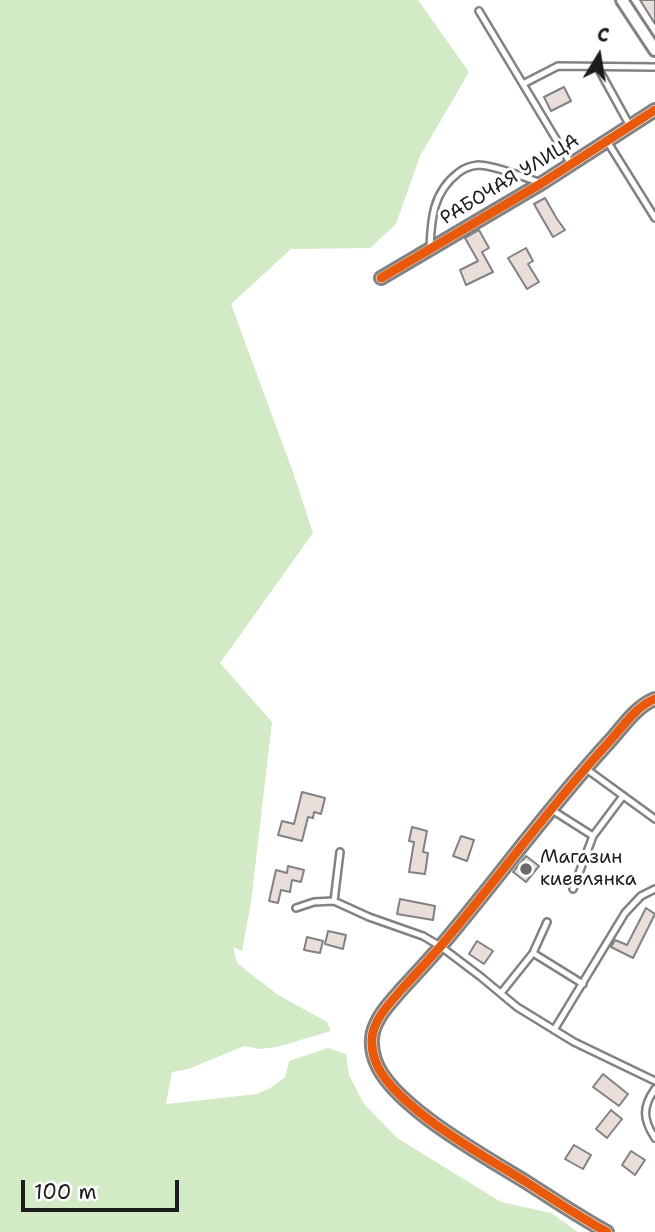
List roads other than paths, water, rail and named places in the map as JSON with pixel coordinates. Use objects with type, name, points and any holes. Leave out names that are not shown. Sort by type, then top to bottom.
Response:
[{"type":"street","points":[[622,0],[655,50]]},
{"type":"street","name":"РАБОЧАЯ УЛИЦА","points":[[381,278],[542,183],[655,110]]},
{"type":"street","points":[[602,1230],[478,1154],[405,1100],[376,1063],[372,1036],[385,1008],[440,946],[585,768],[639,710],[655,699]]},
{"type":"lane","points":[[479,11],[571,164]]},
{"type":"lane","points":[[523,84],[558,66],[655,67]]},
{"type":"lane","points":[[597,66],[630,126]]},
{"type":"lane","points":[[607,141],[655,218]]},
{"type":"lane","points":[[430,249],[432,217],[440,193],[446,182],[466,167],[487,166],[542,183]]},
{"type":"lane","points":[[585,768],[655,820]]},
{"type":"lane","points":[[573,889],[593,836],[623,796]]},
{"type":"lane","points":[[551,809],[593,836]]},
{"type":"lane","points":[[334,901],[340,852]]},
{"type":"lane","points":[[554,1030],[625,914],[641,896],[655,889]]},
{"type":"lane","points":[[296,908],[314,902],[334,901],[423,936],[440,946],[517,1007],[585,1047],[655,1081]]},
{"type":"lane","points":[[501,993],[533,953],[547,922]]},
{"type":"lane","points":[[533,953],[583,984]]},
{"type":"lane","points":[[655,1089],[646,1105],[649,1129],[655,1138]]},
{"type":"place","name":"Магазин киевлянка","points":[[526,869]]}]
